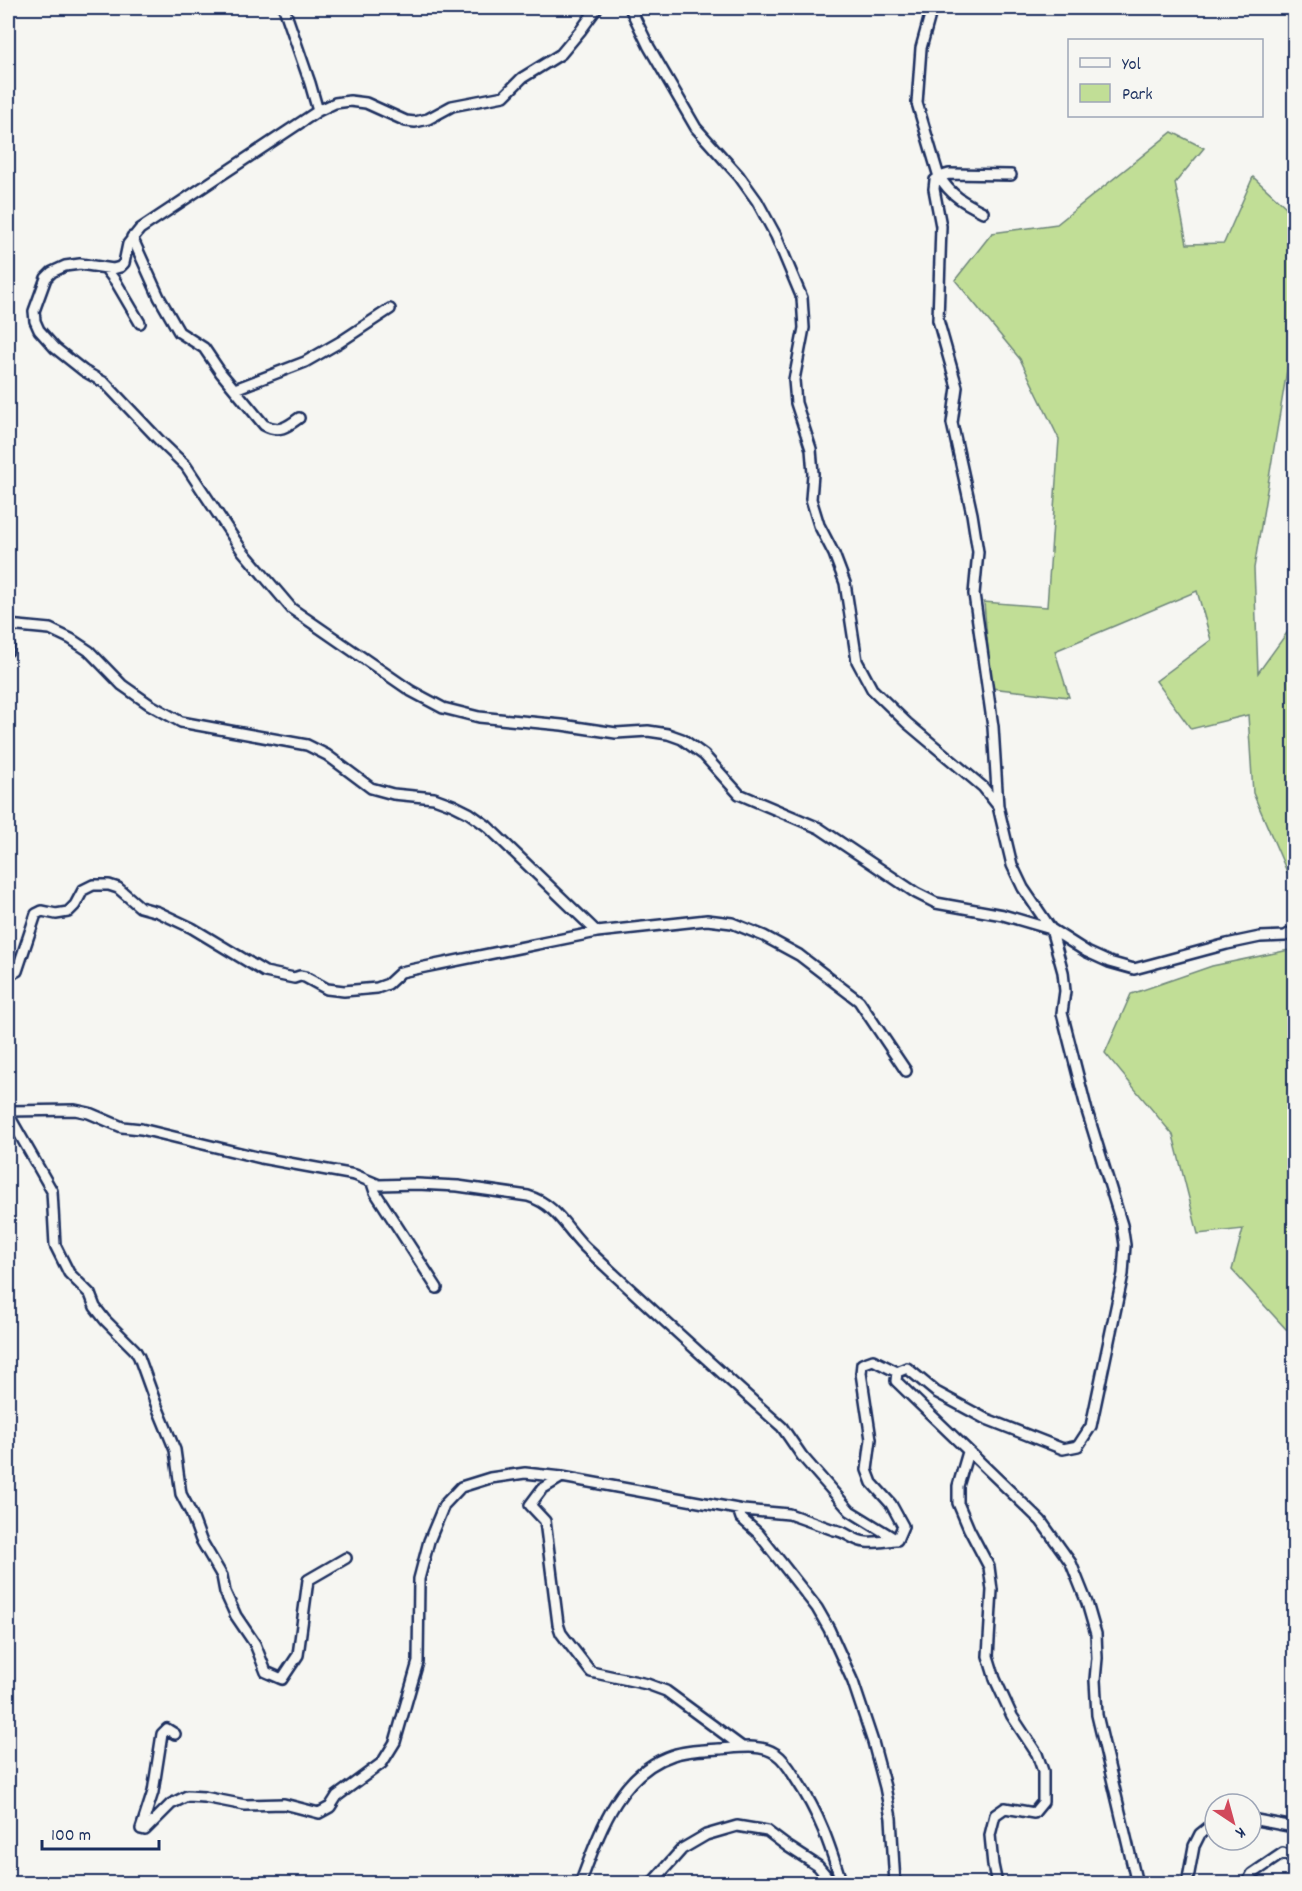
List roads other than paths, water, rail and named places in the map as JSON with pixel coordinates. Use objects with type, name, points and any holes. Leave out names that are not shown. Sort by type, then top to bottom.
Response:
[{"type":"street","points":[[284,8],[318,111]]},
{"type":"street","points":[[597,8],[561,54],[522,78],[504,96],[452,106],[428,119],[415,122],[406,122],[366,103],[350,101],[335,103],[318,111],[140,229],[128,244],[124,263],[120,267],[106,269],[80,264],[65,266],[52,272],[46,278],[34,312],[39,330],[55,348],[84,371],[105,383],[160,442],[186,466],[241,549],[292,609],[384,674],[443,708],[479,717],[616,733],[648,731],[675,737],[694,746],[740,794],[819,828],[916,893],[936,903],[1003,915],[1051,929],[1087,952],[1109,962],[1134,969],[1227,944],[1260,937],[1285,936],[1294,931]]},
{"type":"street","points":[[630,8],[649,47],[696,129],[739,176],[757,201],[776,236],[802,298],[804,328],[794,380],[796,403],[811,449],[813,474],[811,499],[819,525],[834,554],[845,583],[857,662],[872,689],[907,723],[983,787],[998,806]]},
{"type":"street","points":[[932,8],[921,48],[916,103],[944,184],[960,200],[983,212]]},
{"type":"street","points":[[897,1540],[903,1526],[891,1504],[872,1483],[867,1470],[871,1439],[861,1373],[862,1364],[873,1360],[897,1372],[907,1368],[936,1392],[984,1418],[1063,1449],[1078,1446],[1091,1426],[1123,1274],[1125,1245],[1122,1225],[1087,1111],[1062,1013],[1065,991],[1063,972],[1051,929],[1023,888],[1012,865],[998,806],[993,727],[974,594],[978,552],[952,423],[957,387],[938,320],[941,226],[934,180],[949,174],[1011,175]]},
{"type":"street","points":[[132,237],[175,327],[204,348],[264,425],[280,430],[299,418]]},
{"type":"street","points":[[106,269],[140,323]]},
{"type":"street","points":[[235,389],[305,362],[390,309]]},
{"type":"street","points":[[8,625],[50,629],[70,639],[89,651],[122,685],[181,722],[307,746],[327,755],[371,788],[393,794],[434,798],[470,813],[487,826],[597,932]]},
{"type":"street","points":[[8,642],[8,651]]},
{"type":"street","points":[[8,976],[17,970],[36,914],[42,911],[56,914],[68,912],[75,905],[83,890],[93,885],[109,885],[118,888],[140,907],[158,912],[192,928],[265,972],[294,978],[305,977],[327,988],[344,991],[377,988],[388,984],[400,972],[597,932],[707,920],[732,924],[764,936],[800,956],[859,1001],[906,1071]]},
{"type":"street","points":[[345,1558],[308,1580],[298,1655],[282,1679],[266,1672],[255,1644],[236,1616],[225,1592],[222,1576],[201,1540],[181,1494],[176,1450],[139,1357],[105,1320],[95,1307],[90,1294],[69,1273],[55,1245],[52,1191],[8,1112],[75,1110],[89,1113],[122,1127],[141,1129],[261,1158],[355,1175],[372,1183],[458,1186],[528,1196],[548,1204],[586,1249],[782,1427],[802,1456],[850,1511],[897,1540]]},
{"type":"street","points":[[372,1183],[437,1288]]},
{"type":"street","points":[[897,1372],[896,1381],[1041,1521],[1071,1563],[1087,1603],[1096,1634],[1097,1714],[1137,1884]]},
{"type":"street","points":[[968,1452],[958,1486],[958,1503],[989,1567],[992,1590],[988,1656],[995,1679],[1012,1716],[1037,1754],[1043,1772],[1043,1802],[1035,1813],[1005,1808],[995,1815],[990,1834],[997,1884]]},
{"type":"street","points":[[175,1734],[167,1729],[162,1734],[153,1792],[141,1829],[144,1830],[171,1804],[187,1796],[245,1805],[284,1804],[319,1813],[330,1807],[337,1796],[382,1763],[395,1742],[418,1662],[419,1579],[429,1541],[444,1505],[461,1487],[490,1478],[525,1473],[562,1477],[738,1509],[789,1514],[834,1530],[841,1530],[850,1537],[865,1542],[897,1540]]},
{"type":"street","points":[[562,1477],[542,1489],[530,1504],[545,1521],[561,1633],[591,1672],[647,1684],[666,1691],[742,1747]]},
{"type":"street","points":[[738,1509],[741,1518],[758,1533],[817,1608],[850,1674],[873,1742],[885,1787],[891,1818],[895,1884]]},
{"type":"street","points":[[580,1884],[592,1849],[616,1801],[643,1772],[675,1754],[742,1747],[765,1748],[778,1755],[790,1771],[818,1814],[842,1884]]},
{"type":"street","points":[[1263,1821],[1294,1827]]},
{"type":"street","points":[[651,1883],[682,1849],[706,1835],[737,1826],[767,1831],[818,1866],[833,1884]]},
{"type":"street","points":[[1187,1884],[1194,1846],[1203,1832]]},
{"type":"street","points":[[1247,1884],[1252,1874],[1283,1853],[1294,1858]]},
{"type":"street","points":[[651,1883],[668,1884]]}]
